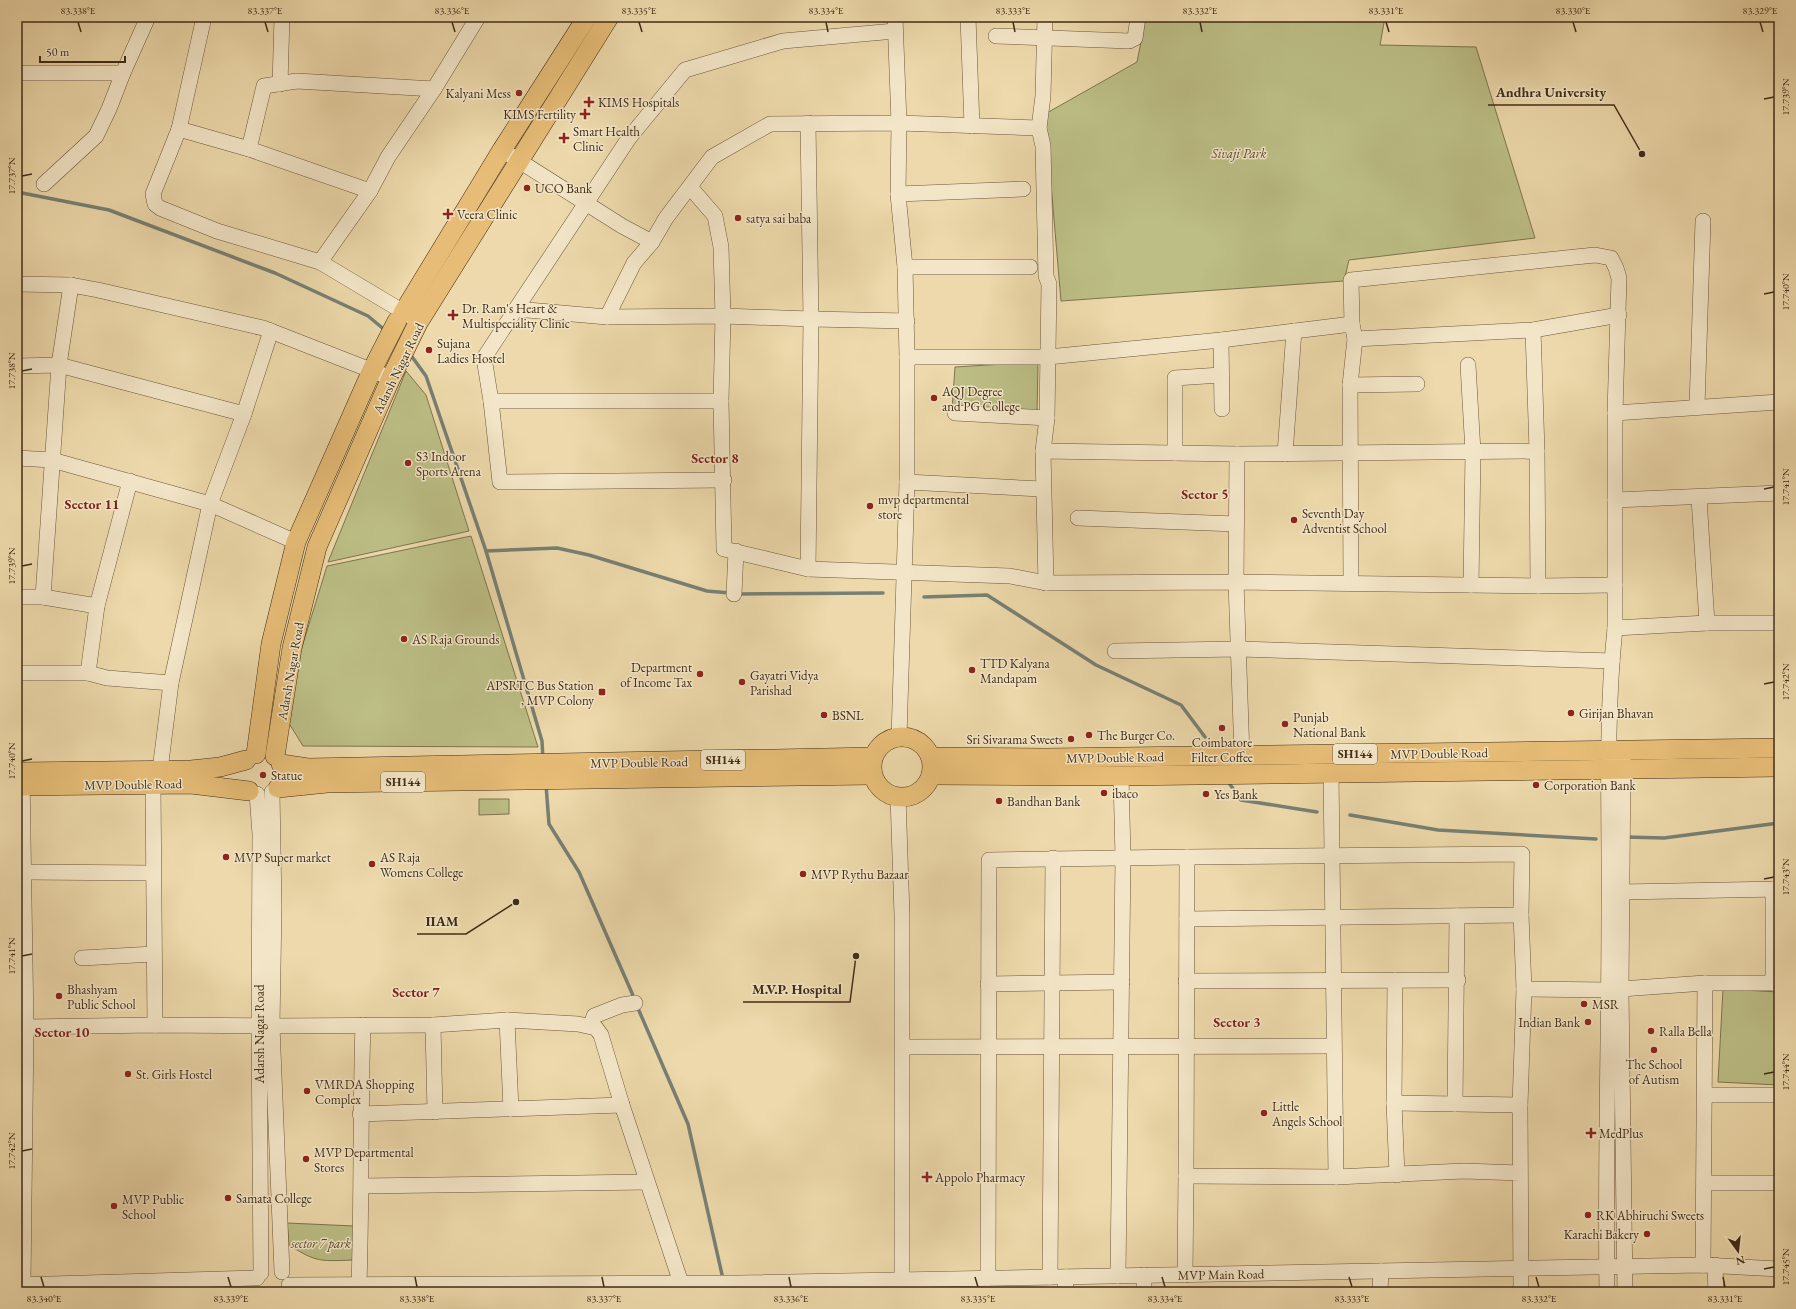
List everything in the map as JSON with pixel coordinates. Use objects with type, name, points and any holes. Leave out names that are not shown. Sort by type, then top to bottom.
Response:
[{"type":"main road","name":"Adarsh Nagar Road","points":[[278,760],[292,648],[317,548],[400,358],[410,319],[502,150],[587,17]]},
{"type":"main road","name":"Adarsh Nagar Road","points":[[251,757],[271,644],[296,542],[372,370],[384,348],[410,319],[520,163],[609,17]]},
{"type":"main road","points":[[899,737],[910,737],[919,741],[926,748],[931,766],[927,785],[919,792],[909,797],[898,797],[882,790],[873,766],[883,743],[899,737]]},
{"type":"main road","name":"MVP Double Road","points":[[931,766],[1121,767],[1242,765],[1615,750],[1779,748]]},
{"type":"main road","points":[[1729,749],[1729,768]]},
{"type":"main road","name":"SH144","points":[[251,757],[266,754],[278,760]]},
{"type":"main road","name":"MVP Double Road","points":[[19,779],[157,777],[191,770],[220,767],[251,757]]},
{"type":"main road","points":[[251,757],[242,768],[241,777],[260,790],[282,781],[284,772],[278,760]]},
{"type":"main road","name":"MVP Double Road","points":[[278,760],[308,768],[458,774]]},
{"type":"main road","name":"MVP Double Road","points":[[1242,765],[1331,772],[1779,767]]},
{"type":"main road","name":"MVP Double Road","points":[[157,777],[191,784],[260,790],[327,783],[458,774],[873,766]]},
{"type":"street","points":[[44,184],[96,136],[148,17]]},
{"type":"street","points":[[204,17],[179,129],[153,194],[155,204],[160,208],[217,230],[320,262],[410,319]]},
{"type":"street","points":[[280,84],[282,17]]},
{"type":"street","points":[[320,262],[370,191],[388,157],[434,89],[478,17]]},
{"type":"street","points":[[968,17],[972,126]]},
{"type":"street","points":[[1045,17],[1039,128],[1043,146],[1046,276],[1049,284],[1046,418],[1042,490],[1046,583]]},
{"type":"street","points":[[996,36],[1129,41],[1135,38],[1138,17]]},
{"type":"street","points":[[724,480],[500,482],[491,402],[484,358],[629,138],[685,70],[783,41],[895,24],[899,123],[898,194],[905,267],[908,357],[907,482],[899,737]]},
{"type":"street","points":[[17,73],[123,73]]},
{"type":"street","points":[[249,149],[264,86],[297,81],[434,89]]},
{"type":"street","points":[[808,123],[811,319],[808,569]]},
{"type":"street","points":[[607,317],[634,263],[652,242],[666,218],[712,157],[770,124],[899,123],[1039,128]]},
{"type":"street","points":[[179,129],[249,149],[370,191]]},
{"type":"street","points":[[502,150],[520,163],[622,226],[652,242]]},
{"type":"street","points":[[690,186],[715,216],[721,247],[723,316],[721,401],[724,480],[724,549],[808,569],[1010,576],[1046,583],[1236,582],[1538,586],[1615,585]]},
{"type":"street","points":[[898,194],[1023,189]]},
{"type":"street","points":[[1697,407],[1703,221]]},
{"type":"street","points":[[1351,583],[1350,385],[1353,332],[1350,280],[1595,255],[1611,258],[1619,278],[1615,413],[1615,628],[1612,661],[1622,892],[1615,989],[1625,1292]]},
{"type":"street","points":[[905,267],[1030,267]]},
{"type":"street","points":[[17,284],[71,286],[271,331],[391,378]]},
{"type":"street","points":[[43,597],[59,364],[71,286]]},
{"type":"street","points":[[516,309],[607,317],[723,316],[907,321]]},
{"type":"street","points":[[908,357],[1048,357],[1294,332],[1533,330],[1619,315]]},
{"type":"street","points":[[1533,330],[1538,451],[1538,586]]},
{"type":"street","points":[[155,1025],[153,873],[157,777],[171,683],[210,504],[244,414],[271,331]]},
{"type":"street","points":[[1285,454],[1294,332]]},
{"type":"street","points":[[1221,340],[1222,410]]},
{"type":"street","points":[[17,366],[59,364],[244,414]]},
{"type":"street","points":[[1468,365],[1474,452],[1471,585]]},
{"type":"street","points":[[1175,453],[1175,378],[1221,375]]},
{"type":"street","points":[[1350,385],[1417,384]]},
{"type":"street","points":[[491,402],[721,401]]},
{"type":"street","points":[[1615,413],[1779,402]]},
{"type":"street","points":[[955,413],[1046,418]]},
{"type":"street","points":[[1043,451],[1351,454],[1538,451]]},
{"type":"street","points":[[1237,454],[1236,582],[1242,765]]},
{"type":"street","points":[[17,458],[52,460],[210,504],[296,542]]},
{"type":"street","points":[[88,673],[97,606],[130,481]]},
{"type":"street","points":[[907,482],[1042,490]]},
{"type":"street","points":[[1615,500],[1699,498],[1779,493]]},
{"type":"street","points":[[1699,498],[1708,623]]},
{"type":"street","points":[[1078,518],[1236,524]]},
{"type":"street","points":[[734,594],[736,551]]},
{"type":"street","points":[[17,597],[43,597],[97,606]]},
{"type":"street","points":[[1615,628],[1708,623],[1779,623]]},
{"type":"street","points":[[1115,651],[1239,649],[1612,661]]},
{"type":"street","points":[[17,673],[88,673],[107,678],[171,683]]},
{"type":"street","points":[[1118,1276],[1123,858],[1121,767]]},
{"type":"street","points":[[1607,1292],[1615,989],[1616,770]]},
{"type":"street","points":[[1331,772],[1333,1046],[1336,1177]]},
{"type":"street","points":[[19,779],[24,872],[26,1027],[21,1112],[20,1285],[258,1281]]},
{"type":"street","points":[[260,790],[274,892],[266,1026],[286,1283]]},
{"type":"street","points":[[898,797],[902,915],[902,1286]]},
{"type":"street","points":[[988,1278],[989,860],[1053,858],[1522,854],[1521,915],[1524,989],[1520,1104],[1521,1292]]},
{"type":"street","points":[[1186,1275],[1185,1046],[1187,857]]},
{"type":"street","points":[[1050,1277],[1053,858]]},
{"type":"street","points":[[24,872],[153,873]]},
{"type":"street","points":[[1524,989],[1615,989],[1705,983],[1776,983],[1776,889],[1622,892]]},
{"type":"street","points":[[1187,919],[1332,916],[1521,915]]},
{"type":"street","points":[[1455,1104],[1458,980],[1457,916]]},
{"type":"street","points":[[82,958],[154,954]]},
{"type":"street","points":[[1395,980],[1394,1104],[1397,1175]]},
{"type":"street","points":[[1186,981],[1458,980]]},
{"type":"street","points":[[988,984],[1122,982]]},
{"type":"street","points":[[1705,983],[1705,1183],[1709,1265],[1716,1292]]},
{"type":"street","points":[[591,1026],[594,1016],[622,1005],[635,1003]]},
{"type":"street","points":[[26,1027],[155,1025],[434,1026],[507,1020],[591,1026],[596,1028],[601,1035],[622,1106],[681,1283]]},
{"type":"street","points":[[507,1020],[510,1109]]},
{"type":"street","points":[[359,1284],[362,1186],[360,1114],[363,1025]]},
{"type":"street","name":"Adarsh Nagar Road","points":[[258,1281],[266,1026]]},
{"type":"street","points":[[434,1026],[435,1112]]},
{"type":"street","points":[[903,1047],[1333,1046]]},
{"type":"street","points":[[1705,1095],[1779,1095]]},
{"type":"street","points":[[1394,1104],[1520,1104]]},
{"type":"street","points":[[360,1114],[622,1106]]},
{"type":"street","points":[[1186,1176],[1336,1177],[1464,1171],[1520,1173]]},
{"type":"street","points":[[362,1186],[647,1182]]},
{"type":"street","points":[[1705,1183],[1779,1183]]},
{"type":"street","name":"MVP Main Road","points":[[258,1281],[269,1270],[286,1283],[560,1288],[681,1283],[902,1286],[988,1278],[1709,1265],[1779,1269]]},
{"type":"street","points":[[1380,1292],[1381,1271]]},
{"type":"street","points":[[1144,1276],[1144,1292]]},
{"type":"street","points":[[1066,1277],[1066,1292]]},
{"type":"green space","name":"Sivaji Park","points":[[1146,17],[1385,17],[1380,45],[1476,47],[1535,238],[1349,260],[1344,281],[1061,301],[1045,114],[1137,62]]},
{"type":"green space","points":[[1038,362],[1037,414],[952,409],[955,367]]},
{"type":"green space","name":"S3 Indoor Sports Arena","points":[[406,371],[426,395],[469,531],[328,562]]},
{"type":"green space","name":"AS Raja Grounds","points":[[471,536],[538,747],[303,746],[282,712],[327,566]]},
{"type":"green space","points":[[479,799],[509,799],[509,814],[479,815]]},
{"type":"green space","points":[[1723,989],[1779,992],[1779,1085],[1718,1082]]},
{"type":"green space","name":"sector 7 park","points":[[287,1223],[354,1226],[354,1260],[320,1260],[298,1251],[289,1245]]},
{"type":"waterway","points":[[17,192],[109,210],[275,273],[368,316],[386,331]]},
{"type":"waterway","points":[[410,354],[426,376],[486,551],[542,741],[543,759]]},
{"type":"waterway","points":[[486,551],[557,548],[589,555],[707,591],[730,593]]},
{"type":"waterway","points":[[738,594],[883,593]]},
{"type":"waterway","points":[[924,597],[987,595],[1096,665],[1181,705],[1205,737]]},
{"type":"waterway","points":[[1229,783],[1241,800],[1317,812]]},
{"type":"waterway","points":[[546,785],[549,824],[579,872],[635,1000]]},
{"type":"waterway","points":[[1350,815],[1438,830],[1596,839]]},
{"type":"waterway","points":[[1625,837],[1664,838],[1779,823]]},
{"type":"waterway","points":[[637,1006],[688,1124],[723,1279]]},
{"type":"place","name":"Kalyani Mess","points":[[519,93]]},
{"type":"place","name":"KIMS Hospitals","points":[[589,102]]},
{"type":"place","name":"KIMS Fertility","points":[[585,114]]},
{"type":"place","name":"Smart Health Clinic","points":[[564,138]]},
{"type":"place","name":"Andhra University","points":[[1642,154]]},
{"type":"place","name":"UCO Bank","points":[[527,188]]},
{"type":"place","name":"Veera Clinic","points":[[448,214]]},
{"type":"place","name":"satya sai baba","points":[[738,218]]},
{"type":"place","name":"Dr. Ram's Heart & Multispeciality Clinic","points":[[453,315]]},
{"type":"place","name":"Sujana Ladies Hostel","points":[[429,350]]},
{"type":"place","name":"AQJ Degree and PG College","points":[[934,398]]},
{"type":"place","name":"S3 Indoor Sports Arena","points":[[408,463]]},
{"type":"place","name":"mvp departmental store","points":[[870,506]]},
{"type":"place","name":"Seventh Day Adventist School","points":[[1294,520]]},
{"type":"place","name":"AS Raja Grounds","points":[[404,639]]},
{"type":"place","name":"TTD Kalyana Mandapam","points":[[972,670]]},
{"type":"place","name":"Department of Income Tax","points":[[700,674]]},
{"type":"place","name":"Gayatri Vidya Parishad","points":[[742,682]]},
{"type":"place","name":"APSRTC Bus Station , MVP Colony","points":[[602,692]]},
{"type":"place","name":"Girijan Bhavan","points":[[1571,713]]},
{"type":"place","name":"BSNL","points":[[824,715]]},
{"type":"place","name":"Punjab National Bank","points":[[1285,724]]},
{"type":"place","name":"Coimbatore Filter Coffee","points":[[1222,728]]},
{"type":"place","name":"The Burger Co.","points":[[1089,735]]},
{"type":"place","name":"Sri Sivarama Sweets","points":[[1071,739]]},
{"type":"place","name":"Statue","points":[[263,775]]},
{"type":"place","name":"Corporation Bank","points":[[1536,785]]},
{"type":"place","name":"ibaco","points":[[1104,793]]},
{"type":"place","name":"Yes Bank","points":[[1206,794]]},
{"type":"place","name":"Bandhan Bank","points":[[999,801]]},
{"type":"place","name":"MVP Super market","points":[[226,857]]},
{"type":"place","name":"AS Raja Womens College","points":[[372,864]]},
{"type":"place","name":"MVP Rythu Bazaar","points":[[803,874]]},
{"type":"place","name":"IIAM","points":[[516,902]]},
{"type":"place","name":"M.V.P. Hospital","points":[[856,956]]},
{"type":"place","name":"Bhashyam Public School","points":[[59,996]]},
{"type":"place","name":"MSR","points":[[1584,1004]]},
{"type":"place","name":"Indian Bank","points":[[1588,1022]]},
{"type":"place","name":"Ralla Bella","points":[[1651,1031]]},
{"type":"place","name":"The School of Autism","points":[[1654,1050]]},
{"type":"place","name":"St. Girls Hostel","points":[[128,1074]]},
{"type":"place","name":"VMRDA Shopping Complex","points":[[307,1091]]},
{"type":"place","name":"Little Angels School","points":[[1264,1113]]},
{"type":"place","name":"MedPlus","points":[[1591,1133]]},
{"type":"place","name":"MVP Departmental Stores","points":[[306,1159]]},
{"type":"place","name":"Appolo Pharmacy","points":[[927,1177]]},
{"type":"place","name":"Samata College","points":[[228,1198]]},
{"type":"place","name":"MVP Public School","points":[[114,1206]]},
{"type":"place","name":"RK Abhiruchi Sweets","points":[[1588,1215]]},
{"type":"place","name":"Karachi Bakery","points":[[1647,1234]]},
{"type":"district","name":"Sector 8","points":[[715,458]]},
{"type":"district","name":"Sector 5","points":[[1205,494]]},
{"type":"district","name":"Sector 11","points":[[92,504]]},
{"type":"district","name":"Sector 7","points":[[416,992]]},
{"type":"district","name":"Sector 3","points":[[1237,1022]]},
{"type":"district","name":"Sector 10","points":[[62,1032]]}]
